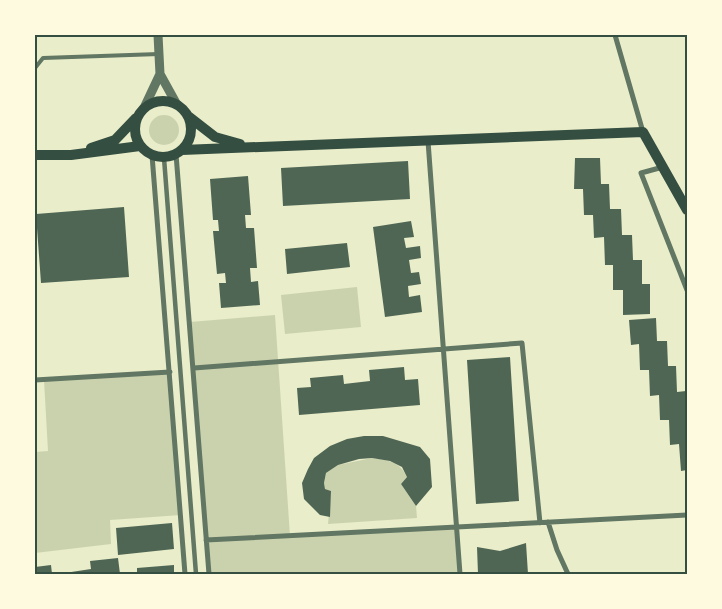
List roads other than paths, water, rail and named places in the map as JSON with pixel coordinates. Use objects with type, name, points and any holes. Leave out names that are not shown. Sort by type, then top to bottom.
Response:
[{"type":"main road","points":[[71,155],[115,140],[137,118],[144,108],[159,101],[176,103],[188,116],[215,137],[251,146]]},
{"type":"main road","points":[[179,152],[191,134],[188,116]]},
{"type":"main road","points":[[137,118],[135,136],[140,146],[152,156],[164,158],[179,152],[251,146],[644,132],[687,210]]},
{"type":"main road","points":[[35,155],[71,155],[140,146]]},
{"type":"street","points":[[158,35],[160,74],[176,103]]},
{"type":"street","points":[[615,35],[644,132]]},
{"type":"street","points":[[144,108],[160,74]]},
{"type":"street","points":[[428,141],[460,574]]},
{"type":"street","points":[[179,152],[209,574]]},
{"type":"street","points":[[152,156],[185,574]]},
{"type":"street","points":[[164,158],[196,574]]},
{"type":"street","points":[[663,167],[641,172],[687,290]]},
{"type":"street","points":[[194,368],[522,343],[540,523]]},
{"type":"street","points":[[35,380],[170,372]]},
{"type":"street","points":[[206,540],[687,515]]},
{"type":"street","points":[[548,522],[557,550],[568,574]]},
{"type":"lane","points":[[35,68],[43,58],[159,54]]}]
